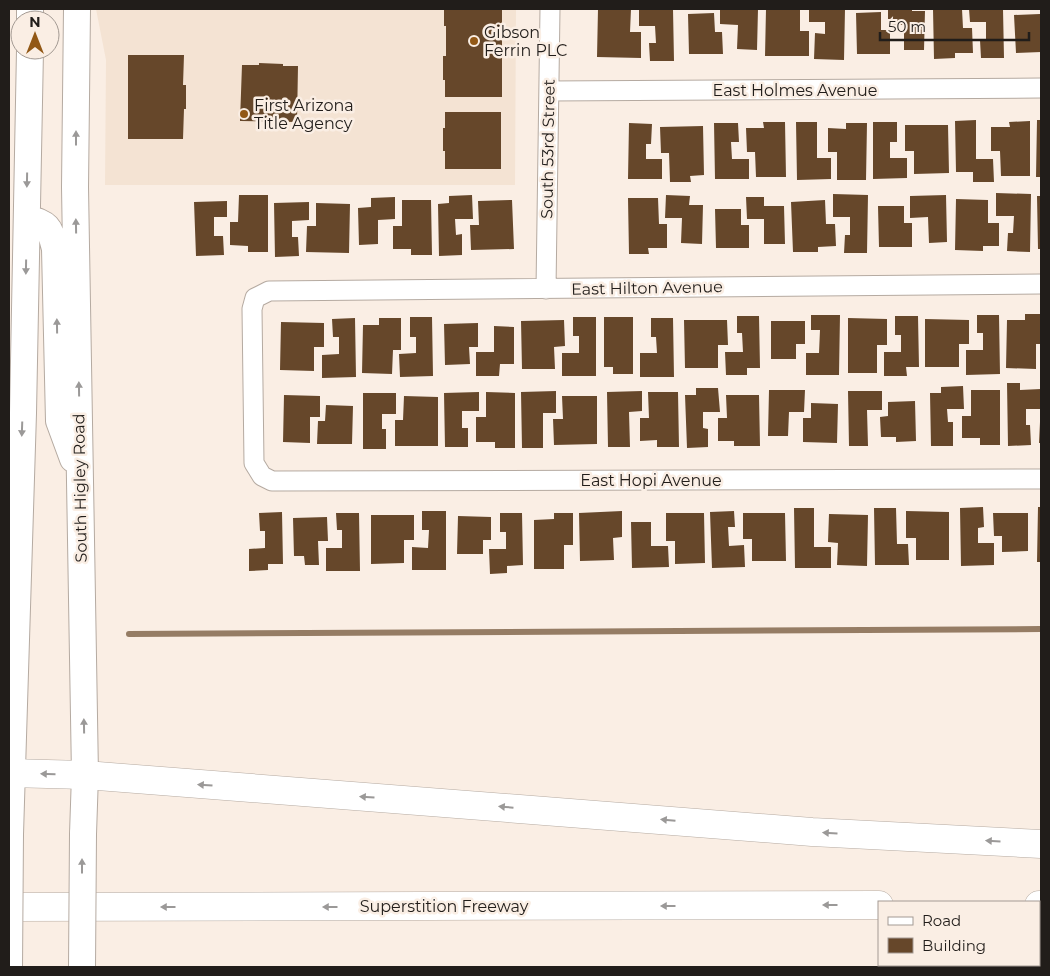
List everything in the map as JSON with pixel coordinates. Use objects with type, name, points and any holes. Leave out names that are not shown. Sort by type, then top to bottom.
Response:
[{"type":"highway","points":[[10,773],[85,775],[812,832],[1041,844]]},
{"type":"highway","name":"Superstition Freeway","points":[[9,908],[878,905]]},
{"type":"main road","name":"South Higley Road","points":[[77,9],[76,187],[85,775],[82,967]]},
{"type":"main road","points":[[9,967],[10,773],[23,413],[30,60]]},
{"type":"main road","points":[[27,218],[46,225],[55,249],[58,421],[80,476]]},
{"type":"street","name":"South 53rd Street","points":[[546,289],[550,9]]},
{"type":"street","name":"East Holmes Avenue","points":[[549,91],[1041,88]]},
{"type":"street","name":"East Hilton Avenue","points":[[262,476],[254,463],[252,308],[255,298],[269,291],[1041,284]]},
{"type":"street","name":"East Hopi Avenue","points":[[262,476],[272,481],[1041,479]]},
{"type":"shaded area","points":[[96,9],[516,9],[515,185],[105,185],[106,60]]},
{"type":"building","name":"Gibson Ferrin PLC","points":[[444,9],[502,9],[502,97],[445,97],[443,56],[446,56],[446,26],[444,26]]},
{"type":"building","points":[[598,9],[631,9],[630,32],[641,32],[641,58],[597,57]]},
{"type":"building","points":[[639,9],[673,9],[674,61],[650,61],[649,43],[656,43],[655,26],[639,26]]},
{"type":"building","points":[[720,9],[758,9],[757,50],[737,49],[738,25],[720,24]]},
{"type":"building","points":[[766,9],[800,9],[800,31],[809,31],[809,56],[765,56]]},
{"type":"building","points":[[809,9],[845,9],[844,60],[814,59],[815,33],[825,34],[825,22],[809,22]]},
{"type":"building","points":[[888,9],[925,11],[924,50],[904,50],[904,25],[888,24]]},
{"type":"building","points":[[933,9],[962,9],[963,28],[972,28],[973,53],[955,53],[955,58],[934,59]]},
{"type":"building","points":[[969,9],[1003,9],[1004,58],[981,58],[980,40],[986,40],[986,22],[970,22]]},
{"type":"building","points":[[881,12],[881,30],[890,30],[890,54],[857,54],[856,13]]},
{"type":"building","points":[[714,13],[715,32],[722,32],[723,54],[689,54],[688,14]]},
{"type":"building","points":[[1040,14],[1041,52],[1016,53],[1014,15]]},
{"type":"building","points":[[128,55],[184,55],[183,85],[186,85],[186,109],[184,109],[183,139],[128,139]]},
{"type":"building","points":[[259,63],[298,66],[297,122],[240,121],[242,65],[259,65]]},
{"type":"building","points":[[445,112],[501,112],[501,169],[445,169],[443,128],[445,128]]},
{"type":"building","points":[[976,120],[976,159],[993,159],[994,182],[973,182],[973,172],[956,172],[955,121]]},
{"type":"building","points":[[1037,120],[1041,120],[1041,177],[1036,177]]},
{"type":"building","points":[[1030,121],[1030,176],[1001,176],[1000,151],[991,151],[991,127],[1010,127],[1009,122]]},
{"type":"building","points":[[763,122],[785,122],[786,177],[756,177],[755,152],[747,152],[746,128],[764,128]]},
{"type":"building","points":[[796,122],[817,122],[817,158],[831,158],[831,179],[797,180]]},
{"type":"building","points":[[873,122],[897,122],[897,142],[890,142],[890,158],[907,158],[907,178],[873,179]]},
{"type":"building","points":[[629,123],[652,124],[651,144],[646,144],[646,159],[662,159],[662,179],[628,179]]},
{"type":"building","points":[[714,123],[738,123],[739,142],[731,142],[732,159],[749,159],[749,179],[715,179]]},
{"type":"building","points":[[846,123],[867,123],[866,180],[837,180],[837,152],[828,152],[828,128],[846,129]]},
{"type":"building","points":[[905,125],[948,125],[949,173],[914,174],[914,151],[905,151]]},
{"type":"building","points":[[703,126],[704,175],[690,176],[691,182],[670,182],[669,153],[661,153],[660,127]]},
{"type":"building","points":[[996,193],[1031,194],[1030,252],[1007,251],[1008,233],[1013,233],[1014,216],[996,216]]},
{"type":"building","points":[[833,194],[868,195],[867,253],[844,253],[845,235],[850,235],[850,217],[833,217]]},
{"type":"building","points":[[239,195],[268,195],[268,252],[248,252],[248,246],[230,245],[230,222],[238,222]]},
{"type":"building","points":[[472,195],[473,219],[455,219],[456,235],[462,234],[462,255],[439,256],[438,204],[449,203],[449,196]]},
{"type":"building","points":[[666,195],[690,196],[689,205],[703,205],[702,244],[681,243],[682,218],[665,218]]},
{"type":"building","points":[[946,195],[947,242],[929,243],[928,217],[910,218],[910,196]]},
{"type":"building","points":[[1037,196],[1041,196],[1041,249],[1038,249]]},
{"type":"building","points":[[395,197],[395,219],[378,220],[378,244],[359,245],[358,208],[371,207],[371,198]]},
{"type":"building","points":[[746,197],[764,197],[764,206],[784,206],[785,244],[764,244],[764,219],[747,219]]},
{"type":"building","points":[[628,198],[658,198],[659,224],[667,224],[667,248],[648,248],[649,254],[629,254]]},
{"type":"building","points":[[956,199],[988,200],[988,223],[999,223],[999,246],[983,246],[983,251],[955,250]]},
{"type":"building","points":[[402,200],[431,200],[432,255],[411,255],[411,249],[393,249],[393,226],[402,226]]},
{"type":"building","points":[[512,200],[514,249],[471,250],[470,225],[479,225],[478,201]]},
{"type":"building","points":[[825,200],[826,224],[835,224],[836,246],[818,247],[818,252],[793,252],[791,202]]},
{"type":"building","points":[[227,201],[227,217],[214,217],[214,236],[223,236],[224,255],[196,256],[194,202]]},
{"type":"building","points":[[309,202],[309,220],[292,221],[292,237],[298,237],[299,256],[275,257],[274,203]]},
{"type":"building","points":[[316,203],[350,204],[349,253],[306,252],[307,226],[316,226]]},
{"type":"building","points":[[878,206],[904,206],[904,223],[912,223],[912,247],[879,247]]},
{"type":"building","points":[[715,209],[741,209],[741,225],[749,225],[749,248],[716,248]]},
{"type":"building","points":[[1025,314],[1041,314],[1041,344],[1036,344],[1036,369],[1006,368],[1007,320],[1025,320]]},
{"type":"building","points":[[811,315],[840,315],[839,375],[806,375],[806,353],[819,353],[820,330],[811,330]]},
{"type":"building","points":[[977,315],[999,315],[1000,374],[966,375],[966,350],[983,350],[983,333],[977,333]]},
{"type":"building","points":[[737,316],[759,316],[760,368],[747,368],[747,375],[726,375],[725,352],[743,352],[742,333],[737,333]]},
{"type":"building","points":[[895,316],[918,316],[919,367],[906,367],[907,376],[884,376],[884,352],[901,352],[901,335],[895,335]]},
{"type":"building","points":[[410,317],[432,317],[433,376],[400,377],[399,354],[416,353],[416,337],[410,337]]},
{"type":"building","points":[[573,317],[596,317],[596,376],[562,376],[562,353],[579,353],[579,336],[573,336]]},
{"type":"building","points":[[604,317],[633,317],[633,374],[613,374],[613,367],[604,367]]},
{"type":"building","points":[[355,318],[356,377],[322,378],[322,355],[339,354],[339,337],[333,337],[332,319]]},
{"type":"building","points":[[379,318],[401,318],[401,350],[393,350],[392,374],[362,373],[363,325],[379,325]]},
{"type":"building","points":[[651,318],[673,318],[674,377],[640,377],[640,353],[657,353],[656,337],[651,337]]},
{"type":"building","points":[[848,318],[887,319],[887,345],[877,345],[877,373],[848,373]]},
{"type":"building","points":[[925,319],[969,320],[969,344],[959,344],[959,367],[925,367]]},
{"type":"building","points":[[564,320],[565,346],[554,347],[555,369],[522,369],[521,321]]},
{"type":"building","points":[[684,320],[727,320],[728,345],[718,345],[718,368],[685,368]]},
{"type":"building","points":[[771,321],[805,321],[805,344],[796,344],[796,359],[771,359]]},
{"type":"building","points":[[281,322],[324,323],[324,347],[314,347],[314,371],[280,370]]},
{"type":"building","points":[[478,323],[478,347],[469,347],[470,364],[445,365],[444,324]]},
{"type":"building","points":[[494,326],[514,327],[514,364],[500,364],[499,376],[476,376],[476,352],[494,352]]},
{"type":"building","points":[[1007,383],[1020,383],[1020,390],[1041,389],[1041,409],[1026,409],[1026,425],[1030,425],[1031,445],[1008,446]]},
{"type":"building","points":[[963,386],[964,409],[947,409],[948,422],[953,422],[953,446],[931,446],[930,393],[941,393],[941,387]]},
{"type":"building","points":[[696,388],[718,388],[720,412],[703,412],[703,428],[708,429],[708,447],[687,448],[685,395],[696,395]]},
{"type":"building","points":[[769,390],[805,390],[804,412],[789,412],[788,436],[768,436]]},
{"type":"building","points":[[971,390],[1000,390],[1000,445],[980,445],[980,438],[962,438],[962,416],[971,416]]},
{"type":"building","points":[[556,391],[556,413],[543,413],[543,448],[522,448],[521,392]]},
{"type":"building","points":[[642,391],[642,411],[629,412],[630,447],[608,447],[607,392]]},
{"type":"building","points":[[848,391],[882,391],[882,410],[867,410],[868,446],[849,446]]},
{"type":"building","points":[[479,392],[479,411],[462,411],[462,428],[468,428],[468,447],[445,447],[444,393]]},
{"type":"building","points":[[486,392],[515,393],[515,448],[495,448],[495,442],[476,442],[476,417],[486,417]]},
{"type":"building","points":[[648,392],[678,392],[679,447],[657,447],[657,440],[640,441],[640,418],[649,418]]},
{"type":"building","points":[[363,393],[396,393],[396,414],[382,414],[382,429],[386,429],[386,449],[363,449]]},
{"type":"building","points":[[284,395],[320,396],[320,417],[310,417],[310,443],[283,442]]},
{"type":"building","points":[[726,395],[759,395],[760,446],[734,446],[734,441],[718,441],[718,418],[727,418]]},
{"type":"building","points":[[404,396],[438,397],[438,446],[395,446],[395,420],[403,420]]},
{"type":"building","points":[[562,396],[597,396],[597,444],[554,445],[553,419],[563,419]]},
{"type":"building","points":[[915,401],[916,441],[896,442],[896,437],[881,437],[880,417],[888,416],[888,402]]},
{"type":"building","points":[[811,403],[838,404],[837,443],[803,442],[803,418],[811,418]]},
{"type":"building","points":[[326,405],[353,406],[352,444],[317,444],[318,421],[325,421]]},
{"type":"building","points":[[1040,422],[1041,443],[1039,443]]},
{"type":"building","points":[[983,507],[984,527],[978,528],[978,543],[994,543],[994,565],[961,566],[960,508]]},
{"type":"building","points":[[1038,507],[1041,507],[1041,562],[1037,562]]},
{"type":"building","points":[[794,508],[814,508],[814,547],[831,547],[831,568],[795,568]]},
{"type":"building","points":[[874,508],[896,508],[897,544],[908,544],[909,565],[875,565]]},
{"type":"building","points":[[422,511],[446,511],[446,570],[412,570],[412,547],[428,548],[429,530],[422,530]]},
{"type":"building","points":[[622,511],[622,537],[613,538],[614,560],[580,561],[579,513]]},
{"type":"building","points":[[734,511],[735,527],[728,527],[729,546],[744,545],[745,567],[712,568],[710,512]]},
{"type":"building","points":[[906,511],[949,512],[949,560],[916,560],[916,538],[906,538]]},
{"type":"building","points":[[282,512],[283,564],[268,564],[268,570],[249,571],[249,549],[265,548],[265,531],[260,531],[259,513]]},
{"type":"building","points":[[336,513],[359,513],[360,571],[326,571],[326,548],[342,548],[342,530],[337,530]]},
{"type":"building","points":[[500,513],[522,513],[523,565],[507,566],[507,573],[490,574],[489,549],[506,549],[506,532],[500,532]]},
{"type":"building","points":[[554,513],[573,513],[573,545],[564,545],[564,569],[534,569],[534,520],[554,519]]},
{"type":"building","points":[[666,513],[704,513],[705,563],[675,564],[675,541],[666,541]]},
{"type":"building","points":[[743,513],[785,513],[786,561],[752,561],[752,539],[743,539]]},
{"type":"building","points":[[993,513],[1028,513],[1028,551],[1002,552],[1002,536],[994,536]]},
{"type":"building","points":[[829,514],[868,515],[867,566],[837,565],[838,543],[828,542]]},
{"type":"building","points":[[371,515],[414,515],[414,540],[404,540],[404,563],[371,564]]},
{"type":"building","points":[[458,516],[491,517],[491,540],[483,540],[483,554],[457,554]]},
{"type":"building","points":[[327,517],[328,541],[318,541],[319,565],[305,565],[304,556],[294,556],[293,518]]},
{"type":"building","points":[[631,522],[651,522],[651,546],[668,546],[669,567],[632,568]]},
{"type":"waterway","points":[[129,634],[1041,629]]},
{"type":"place","name":"Gibson Ferrin PLC","points":[[474,41]]},
{"type":"place","name":"First Arizona Title Agency","points":[[244,114]]}]
